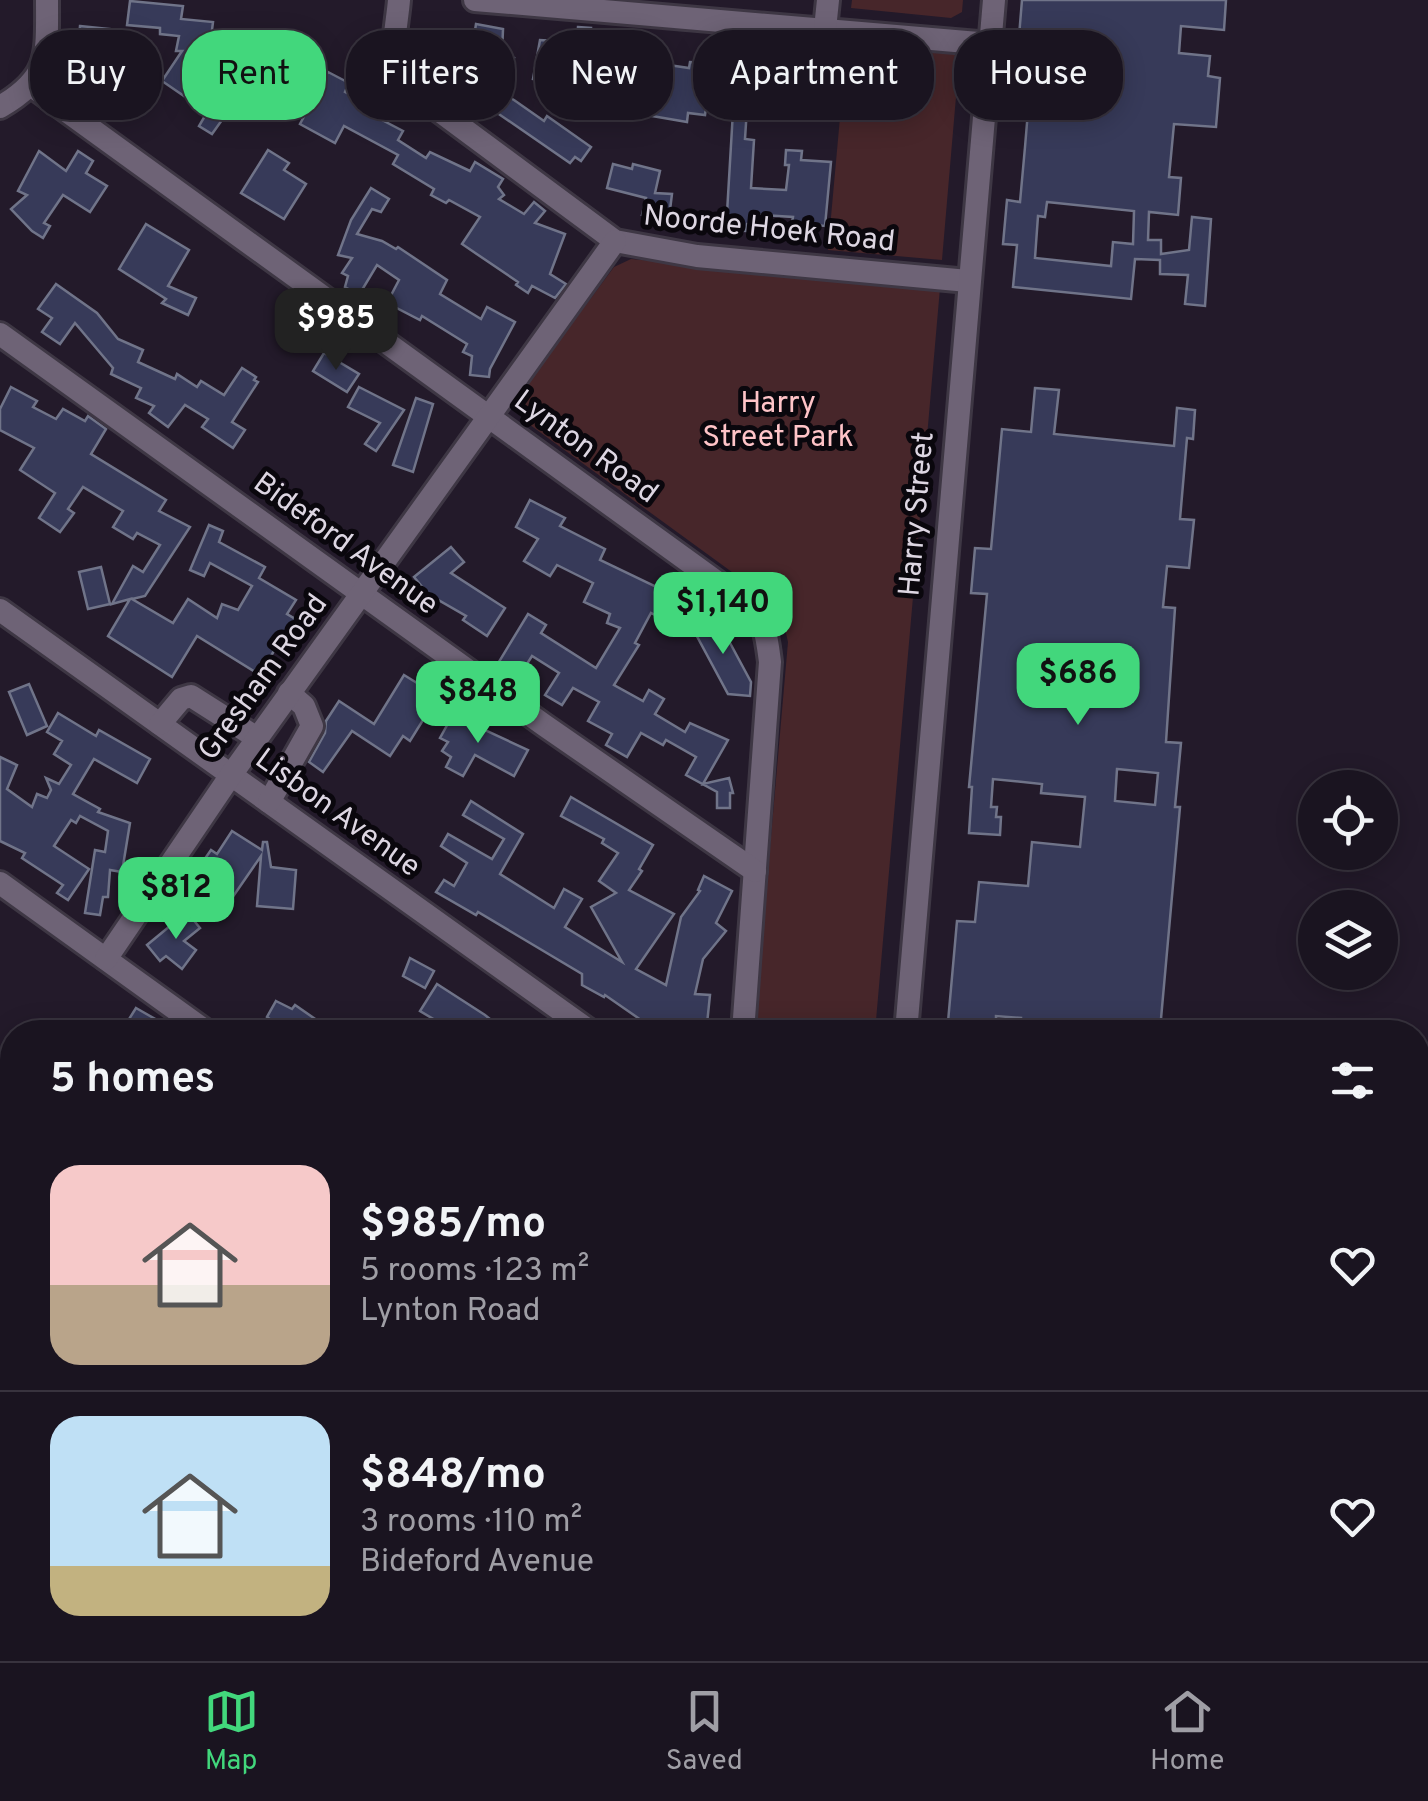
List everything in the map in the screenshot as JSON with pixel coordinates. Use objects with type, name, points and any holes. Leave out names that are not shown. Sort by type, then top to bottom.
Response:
[{"type":"street","points":[[46,30],[47,0]]},
{"type":"street","name":"Noorde Hoek Road","points":[[399,0],[394,67],[403,84],[614,241],[697,256],[968,281]]},
{"type":"street","points":[[475,0],[954,41]]},
{"type":"street","points":[[825,29],[828,0]]},
{"type":"street","name":"Harry Street","points":[[991,30],[994,0]]},
{"type":"street","points":[[0,107],[30,87]]},
{"type":"street","name":"Lynton Road","points":[[79,120],[490,416],[750,606],[761,618],[770,662],[744,1020]]},
{"type":"street","name":"Harry Street","points":[[907,1020],[983,120]]},
{"type":"street","name":"Gresham Road","points":[[106,959],[230,775],[614,241]]},
{"type":"street","name":"Bideford Avenue","points":[[0,334],[684,824],[755,870]]},
{"type":"street","name":"Lisbon Avenue","points":[[0,610],[573,1020]]},
{"type":"street","points":[[269,802],[312,726],[304,706],[290,693]]},
{"type":"street","points":[[160,724],[181,698],[191,696],[257,738]]},
{"type":"street","points":[[0,882],[190,1020]]},
{"type":"green space","points":[[852,0],[963,0],[962,12],[951,18],[851,8]]},
{"type":"green space","points":[[934,48],[954,49],[954,120],[942,260],[828,250],[840,120],[934,120]]},
{"type":"green space","name":"Harry Street Park","points":[[631,259],[940,288],[876,1020],[755,1020],[788,642],[779,615],[747,583],[526,422],[517,411],[519,395],[614,267]]},
{"type":"building","points":[[1022,0],[1226,0],[1224,30],[1181,26],[1179,53],[1210,56],[1208,76],[1220,78],[1216,127],[1174,124],[1169,177],[1181,178],[1178,215],[1149,212],[1148,240],[1161,240],[1161,254],[1189,250],[1192,217],[1211,219],[1205,306],[1185,304],[1188,275],[1160,274],[1160,260],[1135,259],[1131,299],[1013,287],[1017,245],[1003,244],[1007,200],[1020,202],[1027,120],[1123,120],[1123,30],[1020,30]],"holes":[[[1047,202],[1134,211],[1133,244],[1113,242],[1111,266],[1035,258],[1038,216],[1045,217]]]},
{"type":"building","points":[[130,1],[183,6],[181,19],[213,22],[212,30],[182,30],[182,51],[176,51],[179,36],[162,34],[160,28],[127,25]]},
{"type":"building","points":[[476,24],[503,29],[503,30],[475,30]]},
{"type":"building","points":[[80,26],[120,30],[80,30]]},
{"type":"building","points":[[182,51],[182,95],[162,81]]},
{"type":"building","points":[[693,62],[693,114],[688,113],[687,122],[673,120],[673,66],[689,68]]},
{"type":"building","points":[[328,72],[346,81],[346,120],[382,120],[403,131],[398,140],[426,158],[430,152],[470,171],[475,162],[503,179],[498,187],[504,195],[499,199],[524,214],[534,202],[545,211],[535,223],[565,234],[550,274],[566,284],[555,298],[532,286],[528,293],[462,244],[480,217],[431,195],[434,189],[393,164],[398,155],[344,126],[335,143],[300,124],[302,120],[326,120]]},
{"type":"building","points":[[515,101],[535,115],[535,120],[553,120],[591,147],[581,161],[575,157],[570,163],[508,120],[515,120]]},
{"type":"building","points":[[203,120],[222,120],[212,134],[199,126]]},
{"type":"building","points":[[732,120],[746,120],[745,139],[754,140],[751,188],[786,190],[786,150],[802,151],[801,160],[831,162],[825,226],[792,223],[793,217],[761,215],[760,225],[747,224],[746,231],[726,230]]},
{"type":"building","points":[[268,150],[289,163],[284,170],[306,184],[284,219],[241,193]]},
{"type":"building","points":[[39,151],[66,171],[78,151],[93,161],[86,173],[107,186],[90,212],[63,195],[44,223],[50,226],[43,238],[11,209],[27,195],[18,191]]},
{"type":"building","points":[[613,164],[660,171],[655,193],[672,194],[669,218],[642,215],[646,198],[607,188]]},
{"type":"building","points":[[371,188],[389,199],[381,212],[372,209],[357,234],[398,247],[447,280],[440,294],[481,319],[487,307],[515,322],[489,377],[470,375],[472,356],[463,352],[467,344],[422,316],[420,320],[387,303],[399,280],[377,265],[359,295],[345,287],[348,276],[342,273],[352,258],[338,255],[351,220]]},
{"type":"building","points":[[146,224],[189,250],[168,286],[196,298],[188,315],[162,303],[166,299],[119,269]]},
{"type":"building","points":[[56,284],[97,313],[118,339],[143,350],[138,362],[175,379],[177,374],[197,387],[201,381],[224,395],[242,368],[256,377],[258,382],[232,422],[245,430],[233,448],[202,427],[208,419],[185,405],[168,427],[149,413],[154,406],[136,398],[141,388],[111,374],[113,368],[75,323],[60,344],[42,332],[52,318],[38,309]]},
{"type":"building","points":[[324,353],[359,374],[347,392],[313,371]]},
{"type":"building","points":[[11,387],[37,401],[33,407],[56,419],[63,409],[85,421],[88,416],[106,429],[91,454],[166,500],[159,511],[190,527],[145,596],[132,599],[173,623],[188,599],[217,618],[222,604],[238,610],[252,586],[210,563],[204,576],[190,570],[209,525],[223,531],[219,542],[265,567],[259,578],[296,600],[287,614],[297,620],[260,675],[197,636],[172,677],[108,636],[130,599],[112,604],[133,566],[143,572],[160,545],[137,533],[133,539],[113,527],[123,511],[83,487],[68,509],[74,513],[60,532],[39,518],[55,493],[20,470],[34,448],[0,430],[0,409]]},
{"type":"building","points":[[359,387],[404,410],[376,451],[365,444],[380,423],[348,407]]},
{"type":"building","points":[[1035,388],[1059,390],[1054,434],[1174,446],[1177,408],[1195,410],[1193,439],[1187,438],[1180,519],[1194,520],[1189,568],[1167,566],[1163,607],[1175,608],[1166,742],[1181,743],[1175,807],[1180,807],[1161,1020],[1021,1020],[996,1016],[996,1020],[948,1020],[957,921],[975,922],[979,882],[1028,886],[1032,842],[1080,847],[1085,797],[1041,793],[1042,784],[993,779],[991,807],[997,807],[996,817],[1001,817],[1000,835],[969,833],[969,787],[987,594],[971,593],[975,548],[991,549],[1002,429],[1031,432]],"holes":[[[1117,769],[1158,773],[1155,805],[1115,801]]]},
{"type":"building","points":[[416,398],[433,404],[413,472],[393,465]]},
{"type":"building","points":[[530,500],[565,518],[560,526],[605,549],[600,560],[690,603],[678,627],[651,613],[635,643],[639,645],[614,685],[643,701],[649,690],[664,699],[655,714],[685,732],[690,723],[728,740],[703,784],[729,778],[733,793],[730,808],[717,808],[717,792],[686,775],[696,757],[666,740],[663,745],[641,733],[627,757],[606,745],[612,734],[588,721],[599,702],[573,688],[562,705],[545,695],[559,673],[532,656],[518,678],[497,665],[528,614],[546,625],[541,633],[596,668],[620,628],[607,623],[610,614],[584,602],[593,583],[557,565],[550,576],[524,561],[538,539],[516,527]]},
{"type":"building","points":[[451,547],[464,562],[451,573],[505,608],[487,636],[463,620],[466,616],[428,594],[414,577]]},
{"type":"building","points":[[101,567],[110,604],[88,609],[79,572]]},
{"type":"building","points":[[715,615],[751,682],[750,696],[728,694],[692,627]]},
{"type":"building","points":[[404,675],[438,696],[410,741],[403,736],[390,756],[352,731],[323,772],[309,762],[339,701],[374,724]]},
{"type":"building","points":[[29,684],[47,726],[27,735],[9,692]]},
{"type":"building","points":[[461,708],[480,719],[476,726],[528,750],[514,776],[475,755],[463,776],[446,767],[451,757],[442,751],[448,742],[440,738],[455,711]]},
{"type":"building","points":[[58,713],[96,736],[99,730],[150,759],[137,783],[94,759],[73,794],[100,809],[98,812],[130,823],[122,872],[110,870],[108,897],[103,897],[100,915],[85,913],[95,850],[105,852],[108,831],[80,816],[76,823],[71,820],[54,846],[89,869],[68,900],[57,893],[63,885],[22,858],[25,853],[0,841],[0,757],[17,765],[7,789],[32,807],[37,794],[47,798],[51,790],[46,778],[59,784],[71,765],[54,754],[62,741],[47,732]]},
{"type":"building","points":[[571,797],[653,845],[629,890],[674,914],[636,969],[666,985],[681,917],[700,891],[704,876],[732,891],[716,923],[726,931],[703,959],[695,994],[710,995],[707,1020],[641,1020],[605,995],[582,985],[582,974],[478,912],[476,915],[436,892],[444,880],[454,886],[467,863],[441,846],[448,834],[492,859],[504,839],[463,815],[471,801],[523,834],[500,874],[554,908],[564,889],[582,899],[565,927],[622,962],[591,907],[616,893],[599,881],[618,853],[602,843],[604,839],[561,816]]},
{"type":"building","points":[[232,831],[262,850],[263,842],[267,842],[271,867],[296,870],[293,909],[257,906],[261,856],[232,898],[195,873],[211,850],[217,854]]},
{"type":"building","points":[[187,912],[200,928],[184,941],[196,950],[182,969],[166,956],[160,961],[147,945]]},
{"type":"building","points":[[410,958],[434,971],[425,988],[403,976]]},
{"type":"building","points":[[437,984],[491,1020],[435,1020],[420,1011]]},
{"type":"building","points":[[276,1001],[292,1009],[295,1005],[317,1020],[271,1020],[267,1017]]},
{"type":"building","points":[[136,1008],[157,1020],[128,1020]]}]
